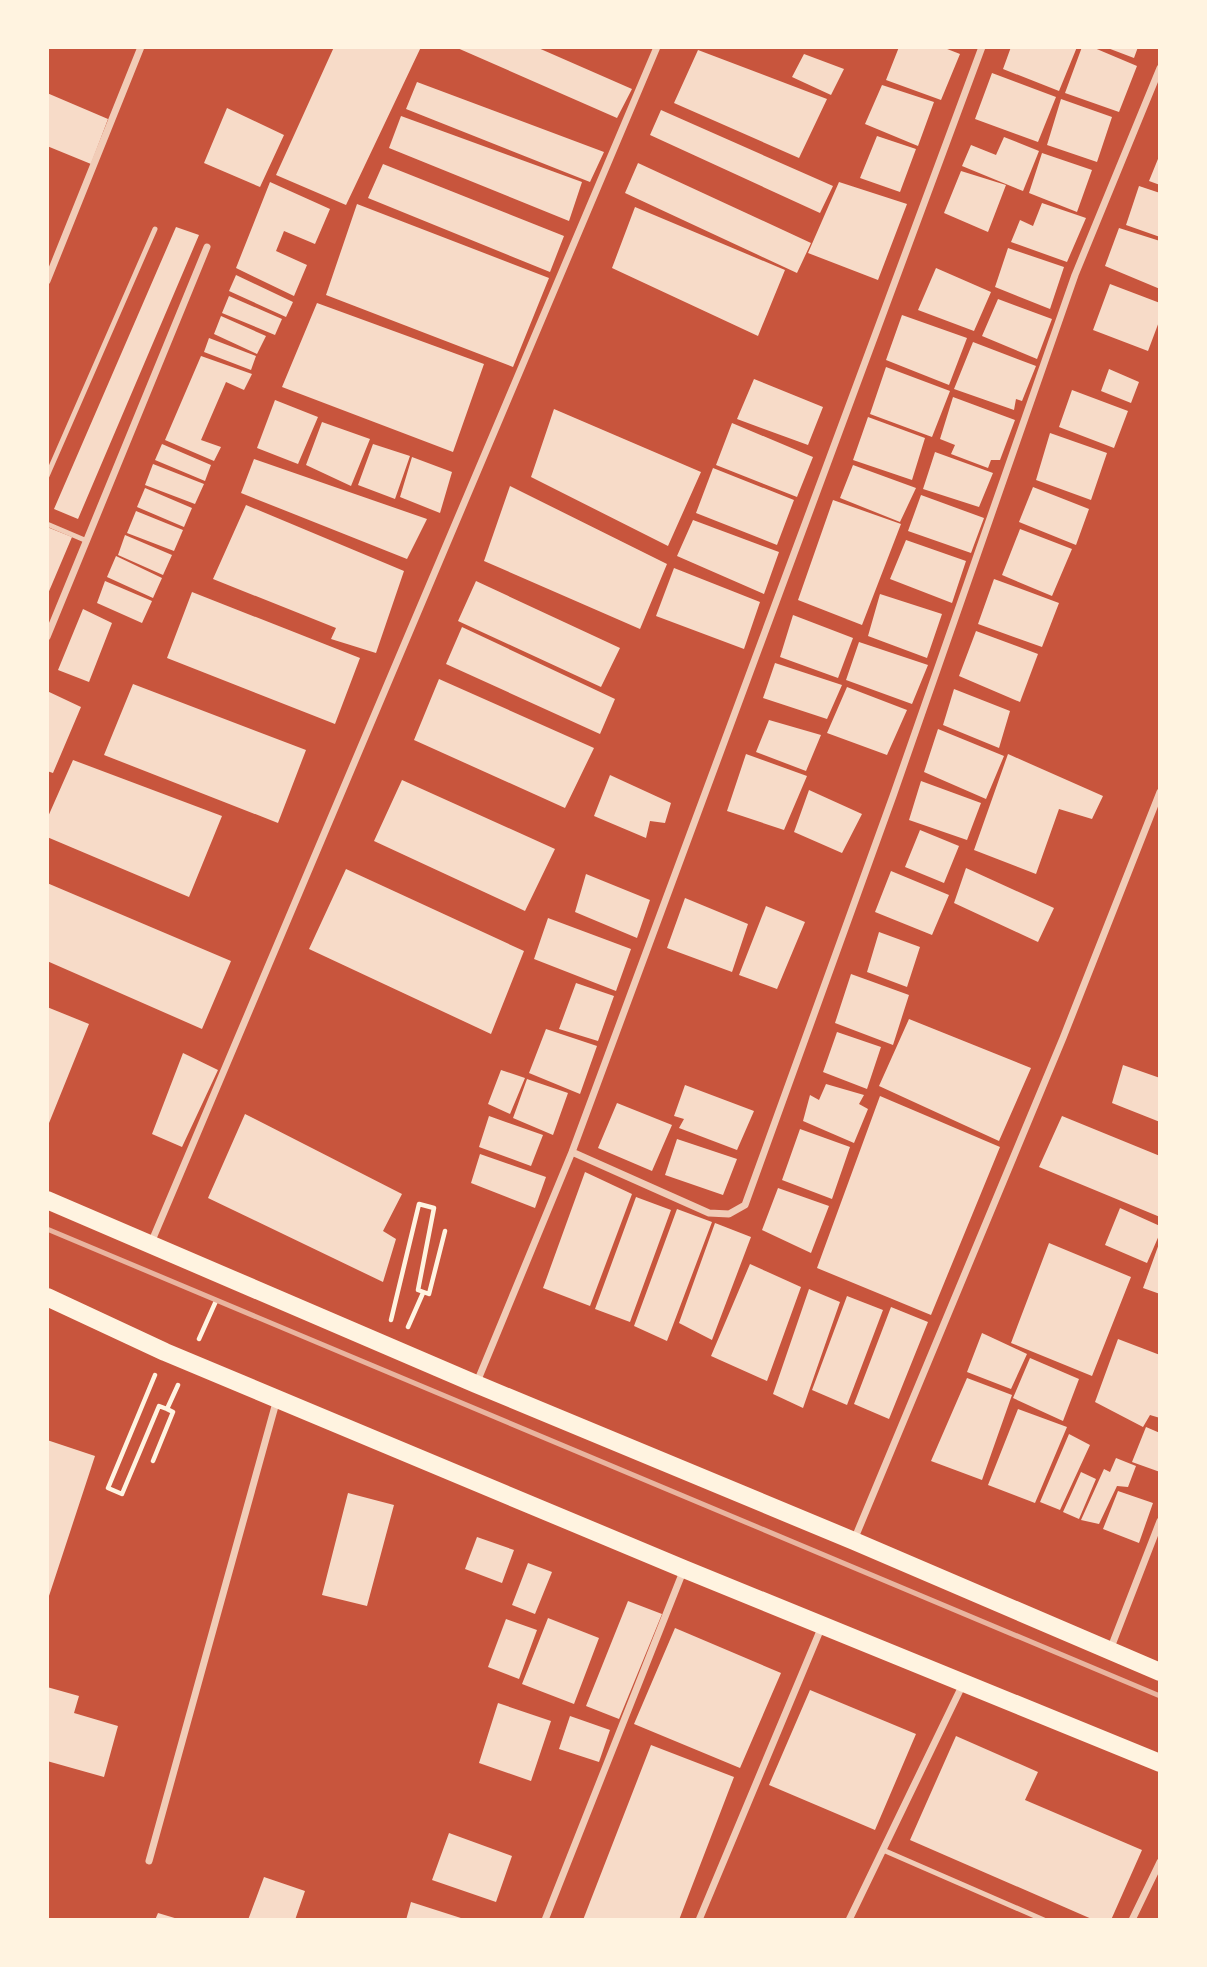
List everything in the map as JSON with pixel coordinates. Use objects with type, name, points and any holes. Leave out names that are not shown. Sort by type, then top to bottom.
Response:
[{"type":"main road","points":[[47,1200],[1160,1672]]},
{"type":"main road","points":[[47,1297],[165,1352],[684,1569],[1160,1763]]},
{"type":"street","points":[[47,281],[141,47]]},
{"type":"street","points":[[150,1244],[657,47]]},
{"type":"street","points":[[476,1384],[572,1152],[982,47]]},
{"type":"street","points":[[572,1152],[709,1213],[729,1214],[745,1205],[893,796],[1075,275],[1160,68]]},
{"type":"street","points":[[47,637],[208,247]]},
{"type":"street","points":[[854,1541],[1057,1051],[1160,792]]},
{"type":"street","points":[[149,1861],[277,1398]]},
{"type":"street","points":[[1110,1650],[1160,1521]]},
{"type":"street","points":[[545,1920],[684,1569]]},
{"type":"street","points":[[699,1920],[822,1625]]},
{"type":"street","points":[[849,1920],[964,1683]]},
{"type":"street","points":[[1132,1920],[1160,1862]]},
{"type":"lane","points":[[47,476],[155,229]]},
{"type":"lane","points":[[47,524],[87,541]]},
{"type":"lane","points":[[883,1850],[1044,1920]]},
{"type":"path","points":[[386,1345],[419,1204],[434,1208],[418,1290],[429,1294],[445,1231]]},
{"type":"path","points":[[142,1407],[108,1488],[122,1494],[159,1406],[167,1409]]},
{"type":"building","points":[[334,47],[421,47],[346,205],[276,175]]},
{"type":"building","points":[[455,47],[536,47],[632,89],[617,118]]},
{"type":"building","points":[[899,47],[942,47],[960,54],[941,100],[886,80]]},
{"type":"building","points":[[1011,47],[1077,47],[1059,91],[1003,69]]},
{"type":"building","points":[[1082,47],[1092,47],[1137,66],[1119,112],[1065,93]]},
{"type":"building","points":[[1105,47],[1138,47],[1134,58]]},
{"type":"building","points":[[698,50],[827,99],[799,158],[674,103]]},
{"type":"building","points":[[804,54],[844,69],[831,95],[792,77]]},
{"type":"building","points":[[992,73],[1056,97],[1038,142],[975,119]]},
{"type":"building","points":[[417,82],[604,152],[590,182],[406,109]]},
{"type":"building","points":[[882,85],[934,102],[918,146],[865,124]]},
{"type":"building","points":[[47,93],[108,119],[91,164],[47,146]]},
{"type":"building","points":[[1061,99],[1112,117],[1097,162],[1047,145]]},
{"type":"building","points":[[227,108],[284,135],[260,187],[204,163]]},
{"type":"building","points":[[661,110],[833,186],[820,213],[650,135]]},
{"type":"building","points":[[401,116],[582,182],[569,221],[389,148]]},
{"type":"building","points":[[877,136],[916,149],[900,192],[860,178]]},
{"type":"building","points":[[1004,137],[1039,151],[1023,191],[962,166],[971,145],[996,155]]},
{"type":"building","points":[[1042,153],[1092,170],[1077,212],[1029,193]]},
{"type":"building","points":[[1160,154],[1160,185],[1149,181]]},
{"type":"building","points":[[638,163],[811,243],[797,273],[625,193]]},
{"type":"building","points":[[383,164],[564,236],[550,272],[368,198]]},
{"type":"building","points":[[961,171],[1006,185],[988,232],[944,213]]},
{"type":"building","points":[[270,182],[330,209],[315,244],[284,231],[276,251],[307,265],[294,296],[236,268]]},
{"type":"building","points":[[839,182],[907,204],[878,280],[808,253]]},
{"type":"building","points":[[1139,186],[1160,193],[1160,237],[1126,225]]},
{"type":"building","points":[[1042,203],[1086,218],[1067,262],[1011,242],[1020,220],[1033,226]]},
{"type":"building","points":[[357,204],[549,278],[513,367],[326,295]]},
{"type":"building","points":[[635,207],[785,270],[758,336],[612,268]]},
{"type":"building","points":[[176,227],[199,235],[78,519],[54,509]]},
{"type":"building","points":[[1119,228],[1160,241],[1160,289],[1105,266]]},
{"type":"building","points":[[1008,248],[1064,267],[1050,309],[995,287]]},
{"type":"building","points":[[936,268],[991,292],[974,331],[918,310]]},
{"type":"building","points":[[236,275],[293,302],[286,317],[229,291]]},
{"type":"building","points":[[1110,284],[1160,303],[1160,319],[1148,351],[1093,330]]},
{"type":"building","points":[[229,296],[282,319],[275,335],[222,313]]},
{"type":"building","points":[[998,299],[1052,319],[1037,359],[982,336]]},
{"type":"building","points":[[317,303],[484,364],[453,452],[282,387]]},
{"type":"building","points":[[902,315],[967,338],[949,385],[886,360]]},
{"type":"building","points":[[221,316],[266,336],[257,354],[214,334]]},
{"type":"building","points":[[209,338],[256,356],[251,370],[204,352]]},
{"type":"building","points":[[973,342],[1036,366],[1022,401],[1016,399],[1014,410],[954,389]]},
{"type":"building","points":[[201,356],[252,374],[244,390],[226,382],[201,440],[221,447],[214,461],[165,440]]},
{"type":"building","points":[[886,367],[950,391],[932,437],[870,414]]},
{"type":"building","points":[[1109,369],[1139,382],[1131,403],[1101,391]]},
{"type":"building","points":[[754,379],[823,407],[808,445],[737,419]]},
{"type":"building","points":[[1072,390],[1128,411],[1114,448],[1059,427]]},
{"type":"building","points":[[953,397],[1015,420],[1000,460],[991,460],[988,468],[951,454],[955,445],[940,439]]},
{"type":"building","points":[[275,400],[318,417],[298,464],[257,448]]},
{"type":"building","points":[[554,409],[701,472],[668,546],[531,477]]},
{"type":"building","points":[[868,417],[925,438],[912,480],[853,460]]},
{"type":"building","points":[[322,422],[370,439],[351,486],[306,465]]},
{"type":"building","points":[[732,423],[813,457],[797,497],[716,465]]},
{"type":"building","points":[[1050,433],[1107,453],[1091,500],[1036,480]]},
{"type":"building","points":[[162,444],[211,465],[205,481],[155,460]]},
{"type":"building","points":[[373,444],[410,456],[395,499],[358,485]]},
{"type":"building","points":[[935,452],[993,473],[979,507],[923,489]]},
{"type":"building","points":[[412,457],[452,472],[440,513],[400,497]]},
{"type":"building","points":[[254,459],[427,519],[407,559],[241,493]]},
{"type":"building","points":[[153,464],[204,484],[195,504],[145,485]]},
{"type":"building","points":[[853,465],[916,488],[900,522],[840,498]]},
{"type":"building","points":[[713,468],[794,500],[777,545],[696,513]]},
{"type":"building","points":[[510,486],[667,564],[640,629],[484,561]]},
{"type":"building","points":[[1033,487],[1089,509],[1076,545],[1019,522]]},
{"type":"building","points":[[145,488],[192,508],[184,527],[137,507]]},
{"type":"building","points":[[921,495],[984,518],[971,553],[908,531]]},
{"type":"building","points":[[833,500],[901,524],[862,625],[798,600]]},
{"type":"building","points":[[246,505],[404,571],[376,653],[331,639],[336,628],[213,579]]},
{"type":"building","points":[[136,511],[183,530],[174,551],[127,533]]},
{"type":"building","points":[[693,520],[779,552],[764,594],[677,556]]},
{"type":"building","points":[[47,527],[72,537],[47,596]]},
{"type":"building","points":[[1020,529],[1072,549],[1052,596],[1002,575]]},
{"type":"building","points":[[125,535],[172,555],[163,575],[118,555]]},
{"type":"building","points":[[906,540],[966,561],[952,603],[890,579]]},
{"type":"building","points":[[116,556],[162,578],[153,598],[107,577]]},
{"type":"building","points":[[674,568],[760,602],[744,649],[656,616]]},
{"type":"building","points":[[994,579],[1059,603],[1042,647],[978,624]]},
{"type":"building","points":[[105,581],[152,601],[142,623],[97,603]]},
{"type":"building","points":[[476,581],[620,648],[601,687],[458,621]]},
{"type":"building","points":[[192,592],[360,658],[335,724],[167,658]]},
{"type":"building","points":[[880,594],[942,614],[927,658],[868,636]]},
{"type":"building","points":[[83,609],[112,623],[89,682],[58,670]]},
{"type":"building","points":[[793,615],[853,638],[838,678],[780,657]]},
{"type":"building","points":[[462,627],[615,699],[600,734],[446,664]]},
{"type":"building","points":[[976,631],[1038,654],[1020,702],[959,676]]},
{"type":"building","points":[[859,642],[928,665],[912,704],[846,680]]},
{"type":"building","points":[[775,663],[842,685],[827,719],[763,698]]},
{"type":"building","points":[[439,679],[594,748],[565,808],[414,740]]},
{"type":"building","points":[[133,684],[306,750],[278,823],[104,755]]},
{"type":"building","points":[[847,687],[907,710],[887,755],[827,733]]},
{"type":"building","points":[[954,689],[1010,711],[999,748],[943,725]]},
{"type":"building","points":[[47,691],[81,707],[53,773],[47,771]]},
{"type":"building","points":[[769,720],[821,735],[806,771],[756,752]]},
{"type":"building","points":[[938,729],[1004,756],[986,799],[924,772]]},
{"type":"building","points":[[746,754],[807,776],[784,830],[727,811]]},
{"type":"building","points":[[1008,754],[1103,796],[1092,819],[1059,809],[1036,874],[974,850]]},
{"type":"building","points":[[73,760],[222,816],[189,897],[47,837],[47,819]]},
{"type":"building","points":[[610,775],[671,803],[665,823],[650,821],[646,838],[594,816]]},
{"type":"building","points":[[402,780],[555,849],[525,911],[374,841]]},
{"type":"building","points":[[921,781],[981,803],[967,840],[909,820]]},
{"type":"building","points":[[809,790],[862,814],[842,853],[794,832]]},
{"type":"building","points":[[920,830],[959,846],[944,883],[905,867]]},
{"type":"building","points":[[966,868],[1054,908],[1038,942],[954,903]]},
{"type":"building","points":[[346,869],[524,951],[491,1034],[309,949]]},
{"type":"building","points":[[891,871],[949,895],[932,935],[875,912]]},
{"type":"building","points":[[586,874],[650,900],[637,938],[575,912]]},
{"type":"building","points":[[47,883],[231,961],[202,1029],[47,961]]},
{"type":"building","points":[[685,898],[748,924],[732,972],[667,948]]},
{"type":"building","points":[[766,906],[805,922],[777,989],[739,975]]},
{"type":"building","points":[[548,918],[631,949],[616,991],[534,959]]},
{"type":"building","points":[[879,932],[920,947],[907,987],[867,972]]},
{"type":"building","points":[[851,974],[909,995],[893,1045],[835,1023]]},
{"type":"building","points":[[576,983],[614,996],[598,1041],[559,1029]]},
{"type":"building","points":[[47,1007],[89,1024],[47,1128]]},
{"type":"building","points":[[909,1019],[1031,1068],[999,1141],[879,1086]]},
{"type":"building","points":[[546,1029],[597,1046],[580,1094],[529,1073]]},
{"type":"building","points":[[837,1032],[881,1047],[867,1089],[823,1072]]},
{"type":"building","points":[[183,1053],[218,1070],[182,1147],[152,1134]]},
{"type":"building","points":[[1123,1065],[1160,1078],[1160,1122],[1112,1103]]},
{"type":"building","points":[[501,1070],[525,1078],[510,1114],[488,1104]]},
{"type":"building","points":[[527,1079],[568,1093],[553,1135],[513,1118]]},
{"type":"building","points":[[826,1084],[864,1095],[859,1104],[868,1109],[854,1143],[803,1121],[810,1095],[819,1100]]},
{"type":"building","points":[[685,1085],[754,1111],[737,1150],[679,1128],[684,1119],[674,1116]]},
{"type":"building","points":[[880,1096],[1000,1147],[931,1315],[817,1268]]},
{"type":"building","points":[[617,1103],[672,1125],[652,1171],[598,1148]]},
{"type":"building","points":[[245,1114],[402,1194],[383,1231],[396,1239],[383,1282],[208,1198]]},
{"type":"building","points":[[489,1116],[543,1135],[531,1166],[479,1147]]},
{"type":"building","points":[[1062,1116],[1160,1156],[1160,1217],[1039,1167]]},
{"type":"building","points":[[800,1129],[850,1147],[832,1199],[782,1180]]},
{"type":"building","points":[[677,1139],[737,1159],[723,1195],[665,1175]]},
{"type":"building","points":[[480,1154],[546,1177],[535,1208],[471,1183]]},
{"type":"building","points":[[585,1172],[632,1194],[590,1306],[543,1288]]},
{"type":"building","points":[[778,1188],[829,1206],[811,1253],[762,1230]]},
{"type":"building","points":[[636,1197],[671,1210],[630,1322],[595,1309]]},
{"type":"building","points":[[1120,1208],[1160,1226],[1160,1233],[1147,1263],[1105,1245]]},
{"type":"building","points":[[677,1209],[712,1222],[667,1341],[634,1326]]},
{"type":"building","points":[[715,1223],[751,1237],[712,1340],[679,1323]]},
{"type":"building","points":[[1160,1241],[1160,1294],[1143,1288]]},
{"type":"building","points":[[1049,1243],[1131,1277],[1092,1376],[1011,1343]]},
{"type":"building","points":[[750,1264],[801,1287],[767,1381],[711,1356]]},
{"type":"building","points":[[809,1289],[840,1302],[803,1408],[773,1394]]},
{"type":"building","points":[[847,1296],[883,1310],[847,1405],[812,1390]]},
{"type":"building","points":[[891,1307],[928,1322],[889,1419],[854,1404]]},
{"type":"building","points":[[982,1333],[1027,1354],[1011,1389],[967,1372]]},
{"type":"building","points":[[1118,1339],[1160,1355],[1160,1418],[1150,1415],[1143,1427],[1095,1402]]},
{"type":"building","points":[[1030,1358],[1079,1379],[1063,1421],[1013,1398]]},
{"type":"building","points":[[967,1378],[1012,1395],[982,1480],[931,1461]]},
{"type":"building","points":[[1018,1409],[1067,1427],[1035,1503],[988,1485]]},
{"type":"building","points":[[1146,1427],[1160,1433],[1160,1472],[1132,1462]]},
{"type":"building","points":[[1069,1434],[1090,1445],[1060,1510],[1040,1502]]},
{"type":"building","points":[[47,1440],[95,1456],[48,1599],[47,1599]]},
{"type":"building","points":[[1116,1458],[1136,1466],[1128,1487],[1117,1486],[1099,1524],[1081,1520],[1104,1469],[1110,1472]]},
{"type":"building","points":[[1081,1472],[1096,1479],[1079,1519],[1063,1512]]},
{"type":"building","points":[[1118,1491],[1153,1503],[1139,1543],[1103,1529]]},
{"type":"building","points":[[348,1493],[394,1505],[367,1606],[322,1595]]},
{"type":"building","points":[[477,1537],[514,1550],[502,1583],[465,1569]]},
{"type":"building","points":[[528,1563],[552,1572],[535,1614],[512,1605]]},
{"type":"building","points":[[628,1601],[662,1614],[619,1719],[586,1706]]},
{"type":"building","points":[[548,1618],[599,1638],[574,1704],[522,1684]]},
{"type":"building","points":[[506,1619],[537,1630],[519,1679],[488,1667]]},
{"type":"building","points":[[675,1628],[781,1673],[740,1768],[634,1724]]},
{"type":"building","points":[[47,1687],[79,1696],[74,1713],[118,1726],[104,1777],[47,1761]]},
{"type":"building","points":[[810,1690],[916,1734],[875,1830],[769,1785]]},
{"type":"building","points":[[498,1703],[551,1721],[531,1781],[479,1763]]},
{"type":"building","points":[[570,1716],[610,1730],[599,1762],[559,1749]]},
{"type":"building","points":[[956,1736],[1038,1772],[1025,1800],[1142,1850],[1111,1920],[1094,1920],[910,1840]]},
{"type":"building","points":[[651,1745],[734,1777],[679,1920],[583,1920]]},
{"type":"building","points":[[449,1833],[512,1856],[496,1902],[432,1880]]},
{"type":"building","points":[[264,1877],[305,1891],[295,1920],[248,1920]]},
{"type":"building","points":[[411,1902],[464,1919],[464,1920],[406,1920]]},
{"type":"building","points":[[158,1913],[178,1919],[178,1920],[155,1920]]},
{"type":"railway","points":[[47,1229],[1160,1696]]}]
